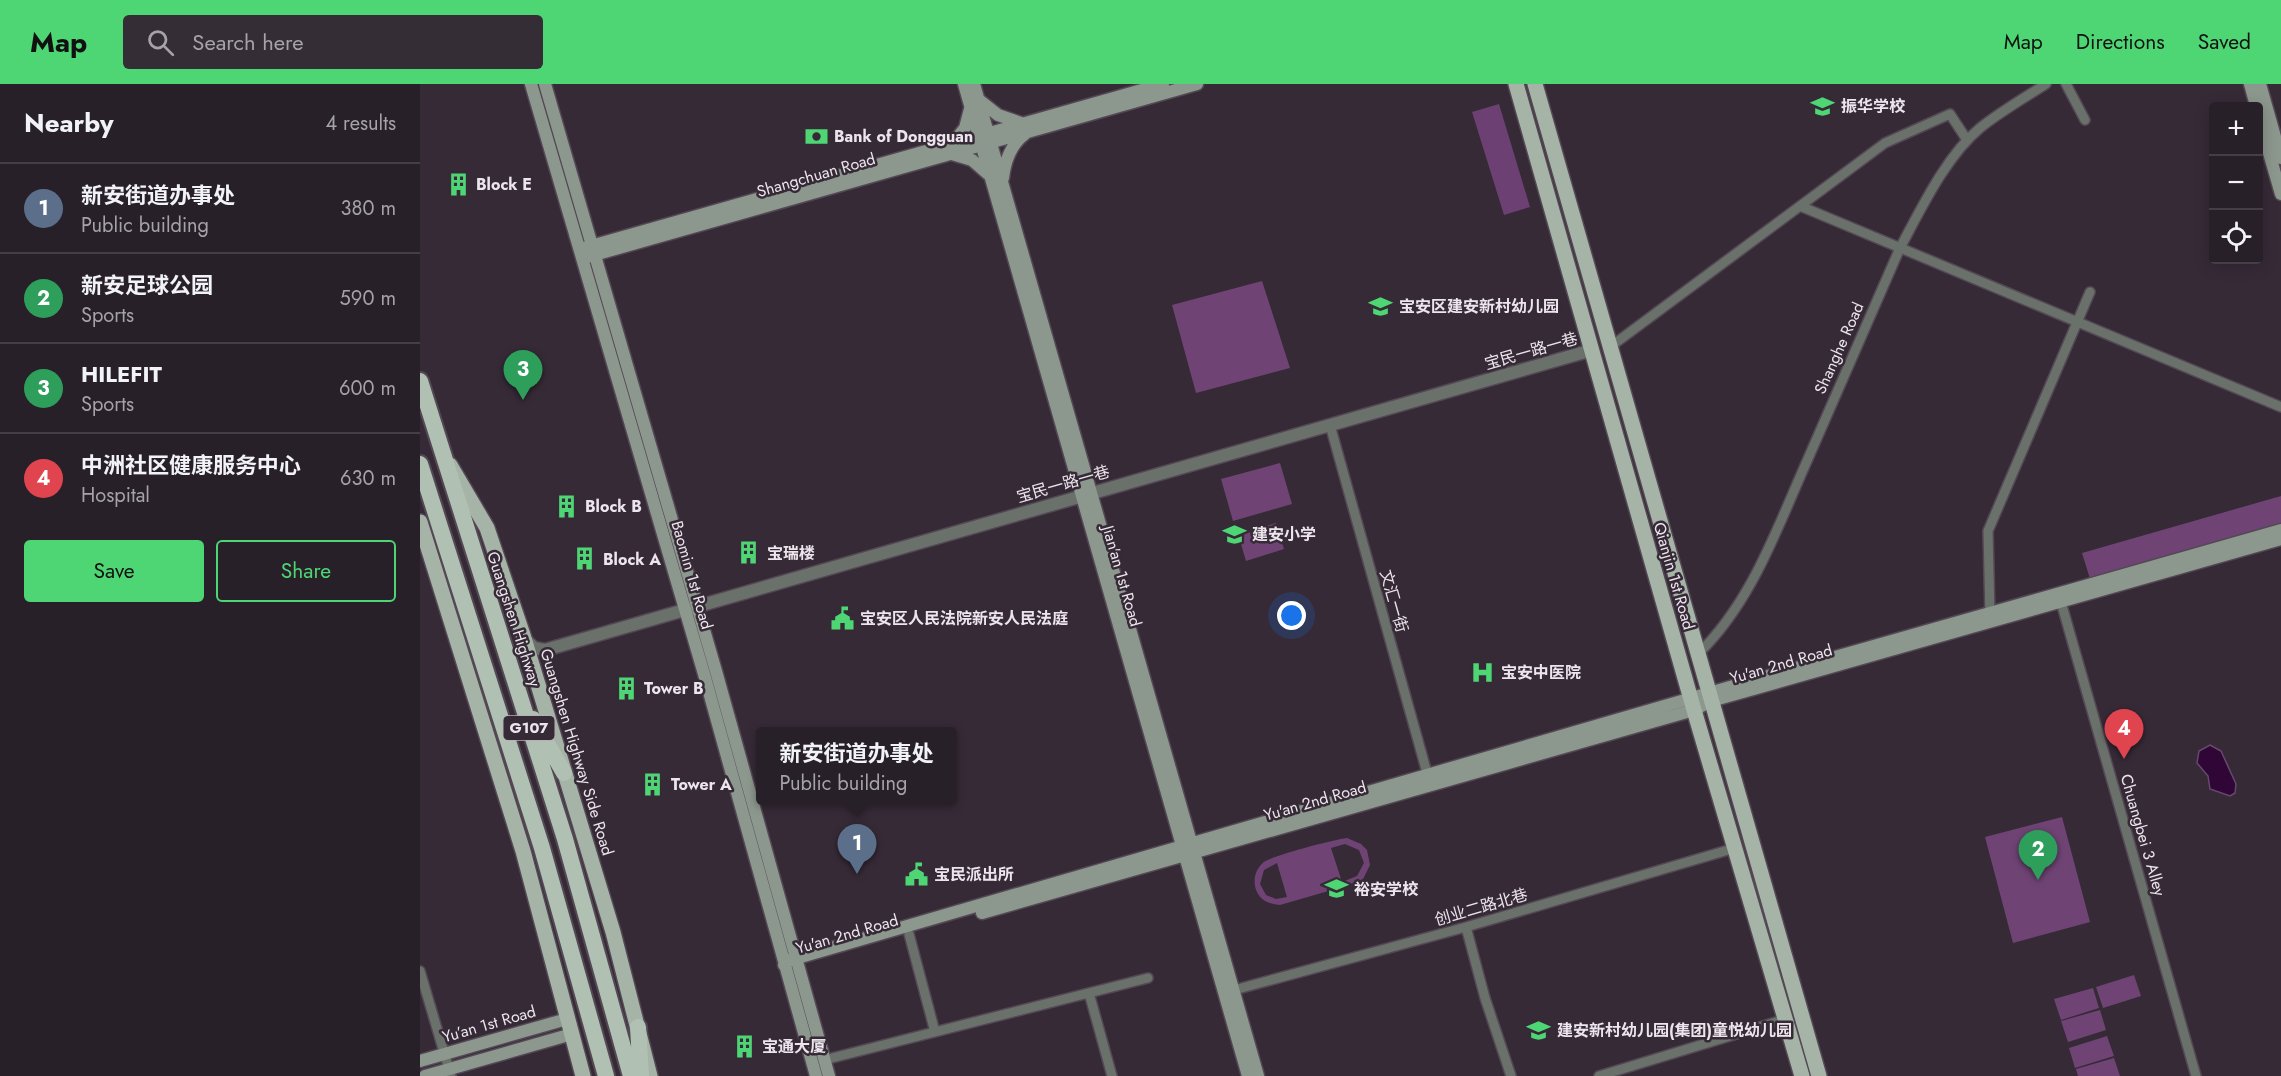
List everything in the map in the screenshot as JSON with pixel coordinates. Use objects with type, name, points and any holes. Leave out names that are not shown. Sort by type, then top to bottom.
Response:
[{"type":"highway","name":"Guangshen Highway","points":[[420,381],[565,839],[631,1076]]},
{"type":"highway","name":"G107","points":[[420,464],[542,848],[606,1076]]},
{"type":"highway","points":[[518,692],[564,773]]},
{"type":"highway","points":[[638,1027],[641,1076]]},
{"type":"main road","name":"Baomin 1st Road","points":[[531,84],[587,252],[798,962],[829,1076]]},
{"type":"main road","name":"Baomin 1st Road","points":[[545,84],[587,252]]},
{"type":"main road","name":"Jian'an 1st Road","points":[[964,84],[974,102],[985,139],[1003,183],[1087,495],[1188,850],[1248,1076]]},
{"type":"main road","name":"Jian'an 1st Road","points":[[974,84],[974,102]]},
{"type":"main road","name":"Shangchuan Road","points":[[1026,128],[1163,84]]},
{"type":"main road","name":"Shangchuan Road","points":[[587,252],[985,139],[1197,84]]},
{"type":"main road","name":"Qianjin 1st Road","points":[[1516,84],[1693,705],[1802,1076]]},
{"type":"main road","name":"Qianjin 1st Road","points":[[1535,84],[1819,1076]]},
{"type":"main road","points":[[2250,84],[2255,102]]},
{"type":"main road","points":[[2260,84],[2281,158]]},
{"type":"main road","points":[[990,178],[972,160],[951,149],[965,128],[974,102],[1026,128],[1009,153],[1003,183]]},
{"type":"main road","points":[[2263,129],[2281,194]]},
{"type":"main road","name":"Jian'an 1st Road","points":[[985,139],[990,178],[1087,495]]},
{"type":"main road","name":"Guangshen Highway Side Road","points":[[441,448],[487,528],[523,635],[613,932],[650,1076]]},
{"type":"main road","points":[[420,522],[423,538],[523,851],[583,1076]]},
{"type":"main road","name":"Yu'an 2nd Road","points":[[784,965],[789,968],[798,962],[1693,705],[1710,697],[1991,617],[2281,530]]},
{"type":"main road","name":"Yu'an 2nd Road","points":[[1991,617],[2061,602],[2281,539]]},
{"type":"main road","name":"Baomin 1st Road","points":[[691,607],[784,965],[816,1076]]},
{"type":"main road","points":[[1730,831],[1732,823],[1738,820],[1747,826]]},
{"type":"main road","name":"Jian'an 1st Road","points":[[1188,850],[1234,990],[1258,1076]]},
{"type":"main road","name":"Yu'an 2nd Road","points":[[798,962],[909,934],[1188,850]]},
{"type":"main road","name":"Yu’an 1st Road","points":[[420,1061],[567,1018]]},
{"type":"main road","name":"Yu’an 1st Road","points":[[425,1076],[450,1072],[572,1034]]},
{"type":"street","name":"Shanghe Road","points":[[1698,654],[1717,636],[1747,590],[1777,530],[1900,248],[1943,174],[1967,140],[1980,128],[2046,84]]},
{"type":"street","points":[[2066,84],[2085,120]]},
{"type":"street","points":[[1610,348],[1885,143],[1950,114],[1967,140]]},
{"type":"street","points":[[1800,206],[2281,407]]},
{"type":"street","points":[[1991,617],[1988,531],[2090,292]]},
{"type":"street","name":"宝民一路一巷","points":[[545,650],[1592,350]]},
{"type":"street","name":"文汇一街","points":[[1330,425],[1429,781]]},
{"type":"street","name":"Chuangbei 3 Alley","points":[[2061,602],[2196,1076]]},
{"type":"street","points":[[523,635],[529,645],[545,650]]},
{"type":"street","points":[[534,674],[536,658],[545,650]]},
{"type":"street","name":"创业二路北巷","points":[[1234,990],[1466,927],[1735,848]]},
{"type":"street","points":[[1466,927],[1485,998],[1511,1076]]},
{"type":"street","points":[[909,934],[935,1032]]},
{"type":"street","points":[[420,971],[450,1072]]},
{"type":"street","points":[[824,1060],[1148,978]]},
{"type":"street","points":[[1089,993],[1112,1076]]},
{"type":"street","points":[[1599,1076],[1786,1019]]},
{"type":"shaded area","points":[[1499,104],[1530,207],[1504,215],[1472,112]]},
{"type":"shaded area","points":[[1262,281],[1290,368],[1196,393],[1172,305]]},
{"type":"shaded area","points":[[1280,463],[1292,504],[1233,521],[1221,479]]},
{"type":"shaded area","points":[[2281,496],[2281,527],[2091,582],[2082,553]]},
{"type":"shaded area","points":[[1276,523],[1284,549],[1246,561],[1238,534]]},
{"type":"shaded area","points":[[2210,745],[2221,751],[2236,784],[2235,793],[2230,796],[2210,789],[2208,776],[2197,763],[2199,751]]},
{"type":"shaded area","points":[[2062,817],[2090,922],[2013,943],[1985,837]]},
{"type":"shaded area","points":[[1347,838],[1361,844],[1367,850],[1370,865],[1363,879],[1280,905],[1266,902],[1261,898],[1255,888],[1255,876],[1258,868],[1264,862],[1291,852]],"holes":[[[1345,844],[1359,850],[1364,863],[1357,876],[1342,882],[1331,848]],[[1277,863],[1287,897],[1276,899],[1266,895],[1260,884],[1264,870]]]},
{"type":"shaded area","points":[[2134,975],[2141,996],[2103,1008],[2096,987]]},
{"type":"shaded area","points":[[2093,988],[2099,1008],[2061,1020],[2054,999]]},
{"type":"shaded area","points":[[2100,1010],[2106,1030],[2068,1042],[2061,1021]]},
{"type":"shaded area","points":[[2107,1036],[2114,1056],[2075,1068],[2069,1048]]},
{"type":"shaded area","points":[[2114,1058],[2120,1076],[2078,1076],[2076,1069]]},
{"type":"place","name":"振华学校","points":[[1823,106]]},
{"type":"place","name":"Bank of Dongguan","points":[[816,136]]},
{"type":"place","name":"Block E","points":[[458,184]]},
{"type":"place","name":"宝安区建安新村幼儿园","points":[[1381,306]]},
{"type":"place","name":"HILEFIT","points":[[523,400]]},
{"type":"place","name":"Block B","points":[[567,506]]},
{"type":"place","name":"建安小学","points":[[1234,534]]},
{"type":"place","name":"宝瑞楼","points":[[749,553]]},
{"type":"place","name":"Block A","points":[[585,559]]},
{"type":"place","name":"宝安区人民法院新安人民法庭","points":[[842,618]]},
{"type":"place","name":"宝安中医院","points":[[1483,672]]},
{"type":"place","name":"Tower B","points":[[626,688]]},
{"type":"place","name":"中洲社区健康服务中心","points":[[2124,759]]},
{"type":"place","name":"Tower A","points":[[653,784]]},
{"type":"place","name":"新安街道办事处","points":[[857,874]]},
{"type":"place","name":"宝民派出所","points":[[916,874]]},
{"type":"place","name":"新安足球公园","points":[[2038,880]]},
{"type":"place","name":"裕安学校","points":[[1336,889]]},
{"type":"place","name":"建安新村幼儿园(集团)童悦幼儿园","points":[[1539,1030]]},
{"type":"place","name":"宝通大厦","points":[[744,1046]]}]
